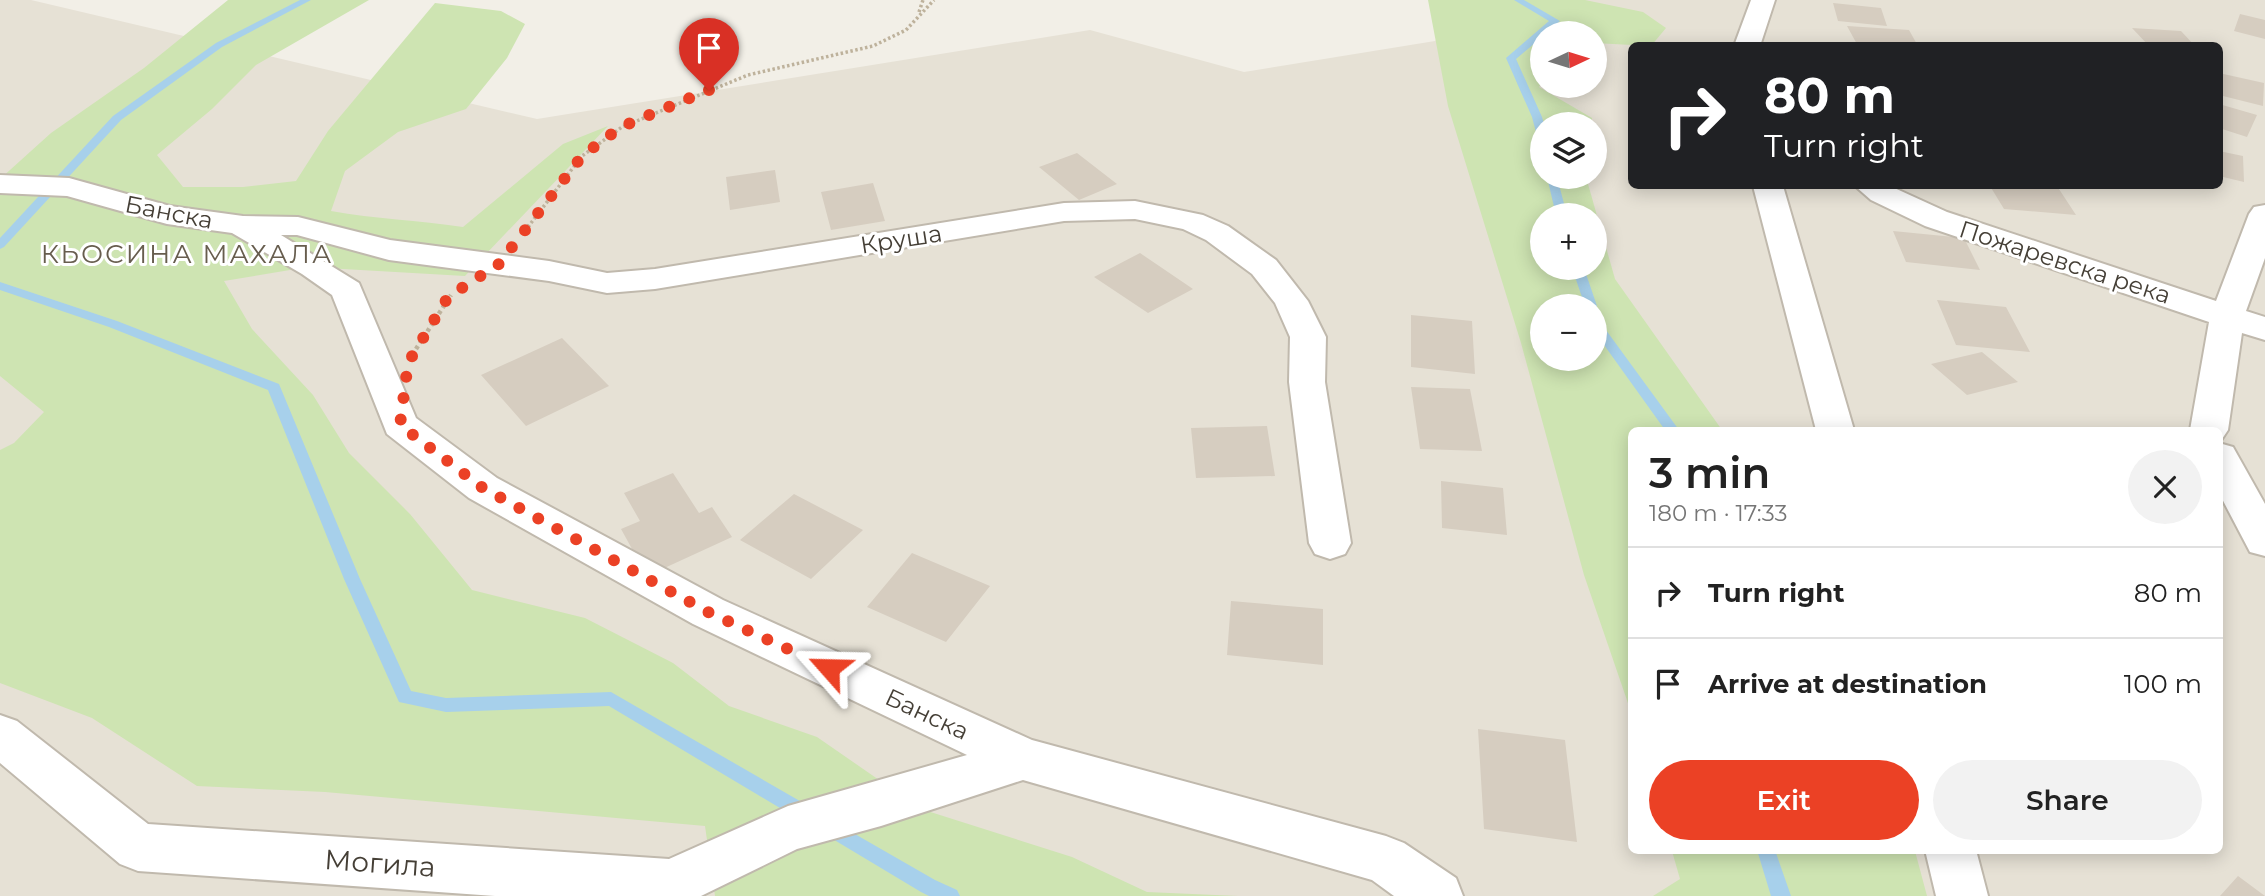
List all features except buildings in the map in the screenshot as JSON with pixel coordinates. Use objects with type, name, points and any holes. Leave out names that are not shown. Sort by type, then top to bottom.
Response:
[{"type":"street","points":[[1748,42],[1763,0]]},
{"type":"street","name":"Банска","points":[[0,184],[69,187],[167,215],[240,225],[314,267],[347,290],[400,425],[483,488],[708,612],[1023,759],[1386,860],[1437,896]]},
{"type":"street","points":[[1769,189],[1834,427]]},
{"type":"street","name":"Пожаревска река","points":[[1874,189],[1936,219],[2265,329]]},
{"type":"street","name":"Круша","points":[[240,225],[298,226],[389,250],[499,264],[607,283],[656,279],[1064,212],[1135,210],[1192,222],[1217,233],[1264,267],[1291,301],[1308,337],[1307,382],[1330,542]]},
{"type":"street","points":[[2209,427],[2227,316],[2265,214]]},
{"type":"street","points":[[2223,464],[2265,541]]},
{"type":"street","name":"Могила","points":[[0,735],[138,848],[671,884],[788,830],[1023,759]]},
{"type":"street","points":[[1951,854],[1962,896]]},
{"type":"path","points":[[919,13],[923,0]]},
{"type":"path","points":[[415,352],[448,297],[499,264],[582,156],[621,127],[748,75],[873,46],[906,30],[934,0]]},
{"type":"shaded area","points":[[0,0],[31,0],[537,119],[1090,30],[1244,72],[1435,41],[1484,0],[2265,0],[2265,896],[0,896]]},
{"type":"green space","points":[[228,0],[369,0],[256,65],[212,109],[157,155],[183,187],[243,187],[296,181],[328,131],[435,3],[501,11],[525,24],[507,58],[466,109],[398,132],[345,171],[331,211],[463,227],[563,144],[608,126],[465,276],[308,267],[224,281],[252,329],[313,395],[349,453],[410,514],[472,590],[585,618],[673,663],[729,706],[817,737],[921,809],[1072,857],[1147,892],[1238,896],[715,896],[705,826],[325,792],[197,786],[92,718],[0,683],[0,450],[14,443],[44,412],[0,376],[0,179],[51,133],[144,68]]},
{"type":"green space","points":[[1428,0],[1585,0],[1643,12],[1666,28],[1654,42],[1628,42],[1628,45],[1607,44],[1607,21],[1530,21],[1530,98],[1558,98],[1582,112],[1530,112],[1530,189],[1589,189],[1593,203],[1530,203],[1530,280],[1607,280],[1607,251],[1615,279],[1720,427],[1628,427],[1628,703],[1584,575],[1521,343],[1448,106]]},
{"type":"green space","points":[[1673,854],[1916,854],[1927,896],[1653,896],[1680,879]]},
{"type":"waterway","points":[[0,245],[117,118],[219,45],[307,0]]},
{"type":"waterway","points":[[1518,0],[1555,21],[1511,58],[1535,112]]},
{"type":"waterway","points":[[1555,189],[1559,203]]},
{"type":"waterway","points":[[1582,280],[1587,294]]},
{"type":"waterway","points":[[0,286],[113,324],[274,387],[352,579],[405,697],[446,705],[611,699],[806,814]]},
{"type":"waterway","points":[[1607,340],[1670,427]]},
{"type":"waterway","points":[[827,826],[928,886],[950,896]]},
{"type":"waterway","points":[[1767,854],[1781,896]]},
{"type":"district","name":"КЬОСИНА МАХАЛА","points":[[187,254]]},
{"type":"route","points":[[709,90],[621,127],[582,156],[499,264],[448,297],[408,363],[400,425],[483,488],[708,612],[829,668]]}]
